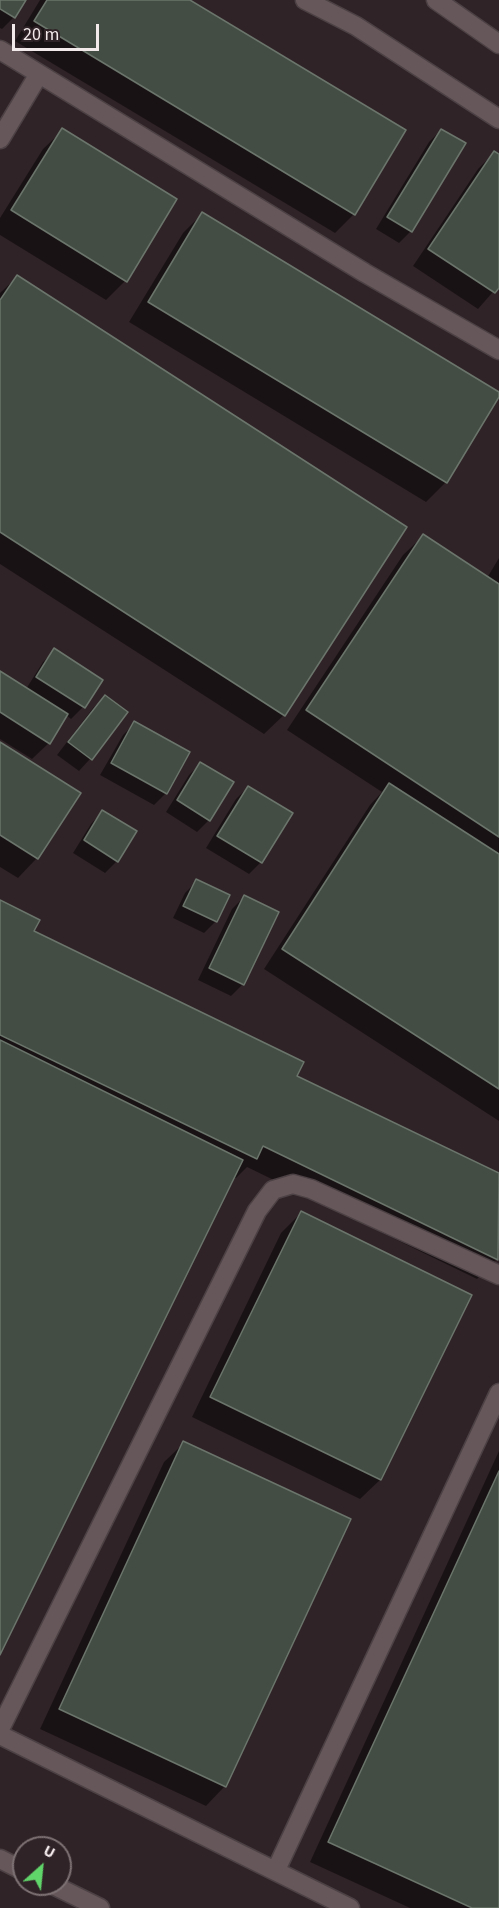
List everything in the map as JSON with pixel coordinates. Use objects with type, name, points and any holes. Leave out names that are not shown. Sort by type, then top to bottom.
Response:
[{"type":"street","points":[[305,0],[356,26],[499,119]]},
{"type":"street","points":[[445,2],[499,44]]},
{"type":"street","points":[[0,50],[365,273],[499,350]]},
{"type":"street","points":[[0,139],[39,74]]},
{"type":"street","points":[[0,1729],[257,1211],[273,1190],[293,1184],[311,1189],[499,1275]]},
{"type":"street","points":[[276,1870],[499,1393]]},
{"type":"street","points":[[0,1736],[350,1908]]},
{"type":"street","points":[[72,1894],[100,1908]]},
{"type":"building","points":[[0,0],[26,0],[15,18],[0,9]]},
{"type":"building","points":[[47,0],[190,0],[406,130],[355,215],[34,21]]},
{"type":"building","points":[[62,128],[177,199],[127,282],[11,210]]},
{"type":"building","points":[[441,129],[466,143],[412,232],[387,217]]},
{"type":"building","points":[[494,151],[499,154],[499,288],[495,293],[428,249]]},
{"type":"building","points":[[202,212],[499,392],[499,397],[447,483],[148,302]]},
{"type":"building","points":[[17,275],[407,527],[285,716],[0,532],[0,300]]},
{"type":"building","points":[[423,534],[499,584],[499,837],[306,710]]},
{"type":"building","points":[[54,648],[103,680],[85,708],[36,677]]},
{"type":"building","points":[[0,671],[68,714],[50,744],[0,712]]},
{"type":"building","points":[[105,695],[128,712],[92,760],[68,742]]},
{"type":"building","points":[[134,721],[190,752],[167,794],[111,763]]},
{"type":"building","points":[[0,742],[81,793],[38,859],[0,835]]},
{"type":"building","points":[[200,762],[234,782],[210,821],[177,800]]},
{"type":"building","points":[[389,783],[499,854],[499,1089],[282,949]]},
{"type":"building","points":[[248,786],[293,813],[262,863],[217,836]]},
{"type":"building","points":[[102,810],[137,831],[118,862],[84,840]]},
{"type":"building","points":[[196,879],[230,895],[217,922],[183,906]]},
{"type":"building","points":[[244,895],[279,912],[244,985],[209,968]]},
{"type":"building","points":[[0,900],[40,920],[34,931],[304,1062],[297,1076],[499,1173],[498,1260],[263,1146],[257,1159],[0,1035]]},
{"type":"building","points":[[0,1040],[243,1160],[0,1655]]},
{"type":"building","points":[[301,1211],[472,1295],[381,1480],[210,1397]]},
{"type":"building","points":[[183,1441],[351,1519],[226,1787],[59,1709]]},
{"type":"building","points":[[499,1471],[499,1908],[472,1908],[328,1842]]}]
